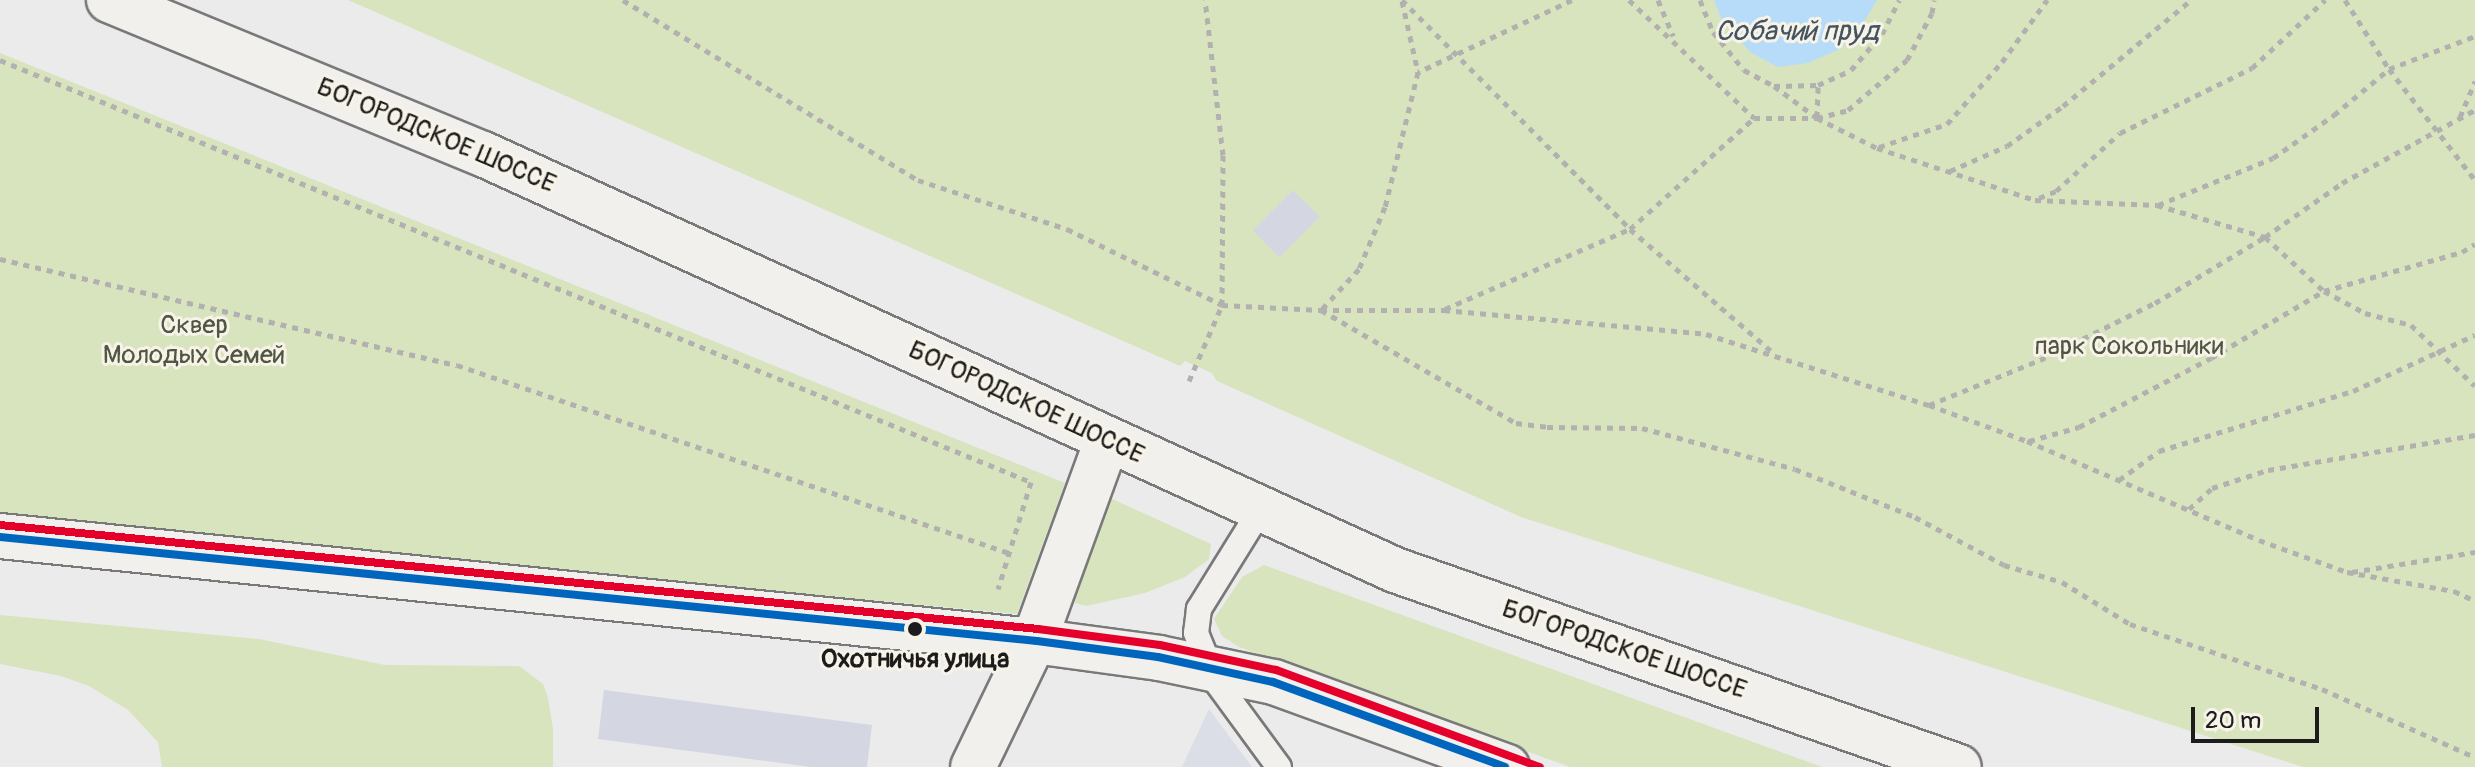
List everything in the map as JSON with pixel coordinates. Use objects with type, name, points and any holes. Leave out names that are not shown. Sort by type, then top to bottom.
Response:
[{"type":"main road","name":"БОГОРОДСКОЕ ШОССЕ","points":[[109,0],[483,154],[1395,570],[1959,767]]},
{"type":"main road","points":[[973,767],[1034,641],[1107,440]]},
{"type":"main road","points":[[0,536],[1034,641],[1209,668],[1274,682],[1507,767]]},
{"type":"lane","points":[[1261,509],[1199,609],[1196,633],[1209,668],[1279,767]]},
{"type":"path","points":[[623,0],[918,180],[1067,229],[1222,305],[1321,310],[1444,310],[1706,334],[1929,405],[2027,441],[2259,540],[2347,572],[2454,591],[2475,601]]},
{"type":"path","points":[[1189,381],[1222,305],[1223,155],[1205,0]]},
{"type":"path","points":[[1321,310],[1359,269],[1380,220],[1418,72],[1402,0]]},
{"type":"path","points":[[1402,0],[1459,53],[1630,229],[1778,357]]},
{"type":"path","points":[[1418,72],[1560,2],[1572,0]]},
{"type":"path","points":[[1629,0],[1754,118]]},
{"type":"path","points":[[1658,0],[1675,41]]},
{"type":"path","points":[[1700,0],[1713,32],[1744,70],[1774,86],[1817,118],[1877,148],[2035,200],[2157,205],[2265,237],[2324,291],[2365,313],[2411,325],[2475,386]]},
{"type":"path","points":[[1774,86],[1818,85],[1851,70],[1882,34],[1899,0]]},
{"type":"path","points":[[1444,310],[1630,229],[1754,118],[1817,118],[1848,110],[1907,60],[1932,13],[1934,0]]},
{"type":"path","points":[[1877,148],[1947,124],[2002,62],[2047,0]]},
{"type":"path","points":[[1950,171],[2007,146],[2063,106],[2191,0]]},
{"type":"path","points":[[2035,200],[2056,191],[2120,133],[2252,68],[2325,0]]},
{"type":"path","points":[[2345,0],[2389,69],[2475,180]]},
{"type":"path","points":[[2157,205],[2273,158],[2334,115],[2389,69],[2475,36]]},
{"type":"path","points":[[0,60],[1031,482],[998,589]]},
{"type":"path","points":[[2460,117],[2475,81]]},
{"type":"path","points":[[1817,118],[1818,85]]},
{"type":"path","points":[[1929,405],[2040,360],[2155,303],[2265,237],[2342,183],[2475,110]]},
{"type":"path","points":[[2027,441],[2079,427],[2211,358],[2324,291],[2462,252],[2475,244]]},
{"type":"path","points":[[0,259],[457,365],[1009,553]]},
{"type":"path","points":[[1321,310],[1516,423],[1547,427],[1642,428],[1795,469],[1915,517],[2004,565],[2062,582],[2130,624],[2322,689],[2475,757]]},
{"type":"path","points":[[2119,481],[2159,451],[2353,391],[2475,335]]},
{"type":"path","points":[[2189,509],[2212,488],[2268,470],[2475,435]]},
{"type":"path","points":[[2347,572],[2475,552]]},
{"type":"shaded area","points":[[1209,709],[1252,767],[1182,767]]},
{"type":"green space","name":"парк Сокольники","points":[[348,0],[2475,0],[2475,767],[2303,767],[1521,517],[1217,381],[1212,373],[1185,361],[1180,366]]},
{"type":"green space","name":"Сквер Молодых Семей","points":[[0,53],[1065,483],[1017,614],[0,517]]},
{"type":"green space","points":[[1108,497],[1211,544],[1209,559],[1185,577],[1145,593],[1086,606],[1075,603],[1074,592]]},
{"type":"green space","points":[[1264,565],[1822,767],[1570,767],[1239,647],[1222,636],[1214,619],[1242,577]]},
{"type":"green space","points":[[0,615],[259,639],[385,665],[519,666],[543,684],[548,698],[553,729],[553,767],[162,767],[158,742],[128,710],[89,686],[61,676],[0,664]]},
{"type":"water","name":"Собачий пруд","points":[[1714,0],[1877,0],[1862,25],[1840,49],[1808,63],[1778,67],[1750,52],[1721,18]]},
{"type":"building","points":[[1293,190],[1320,217],[1280,257],[1253,230]]},
{"type":"building","points":[[604,690],[872,725],[867,767],[811,767],[598,739]]},
{"type":"transit line","points":[[0,525],[1038,629],[1160,645],[1276,670],[1540,767]]},
{"type":"transit line","points":[[0,537],[1037,641],[1158,657],[1273,682],[1505,767]]},
{"type":"place","name":"Охотничья улица","points":[[915,629]]}]
